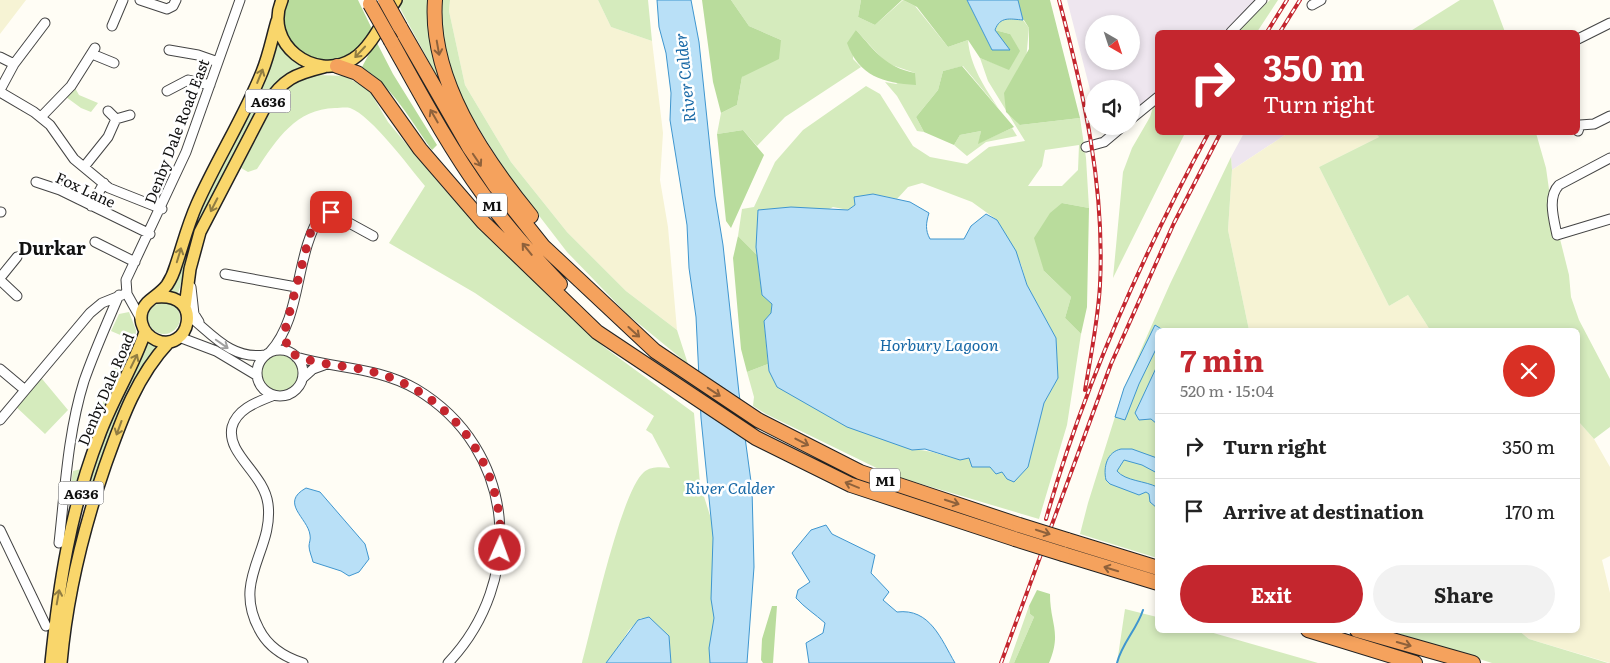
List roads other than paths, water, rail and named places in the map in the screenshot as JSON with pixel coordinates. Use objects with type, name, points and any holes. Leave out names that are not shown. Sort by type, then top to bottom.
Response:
[{"type":"highway","name":"M1","points":[[385,0],[469,147],[496,187],[543,246],[598,299],[673,365],[758,420],[860,472],[1019,525],[1065,547],[1155,582]]},
{"type":"highway","points":[[435,0],[434,17],[438,51],[454,99],[485,152],[523,206],[598,299]]},
{"type":"highway","name":"M1","points":[[369,2],[456,154],[484,196],[533,256],[622,346],[674,385],[756,438],[851,485],[1015,539],[1065,547],[1155,567]]},
{"type":"highway","points":[[331,66],[357,73],[376,87],[420,149],[483,222],[597,332],[622,346]]},
{"type":"highway","points":[[1318,633],[1415,663]]},
{"type":"highway","points":[[1368,633],[1473,663]]},
{"type":"main road","name":"Denby Dale Road","points":[[51,663],[55,611],[69,533],[98,437],[120,386],[137,357],[145,332],[141,319],[151,300],[170,281],[197,203],[263,70],[282,0]]},
{"type":"main road","name":"Denby Dale Road","points":[[61,663],[74,577],[93,502],[123,416],[133,395],[153,359],[187,327],[186,311],[190,269],[200,232],[271,97],[287,80],[298,74],[331,66],[359,54],[396,0]]},
{"type":"main road","points":[[277,21],[284,42],[296,57],[306,63],[331,66]]},
{"type":"main road","points":[[151,300],[173,298],[186,311]]},
{"type":"main road","name":"Denby Dale Road","points":[[145,332],[156,340],[174,339]]},
{"type":"street","points":[[112,26],[123,0]]},
{"type":"street","points":[[140,0],[167,9],[173,6],[176,0]]},
{"type":"street","name":"Denby Dale Road East","points":[[59,543],[84,380],[125,295],[126,280],[162,209],[186,152],[240,0]]},
{"type":"street","points":[[1233,30],[1262,0]]},
{"type":"street","points":[[1312,5],[1321,0]]},
{"type":"street","points":[[1580,38],[1610,23]]},
{"type":"street","points":[[51,34],[44,26],[14,64],[0,91],[41,117],[57,133],[74,159],[116,192],[162,209]]},
{"type":"street","points":[[169,50],[198,55],[218,62]]},
{"type":"street","points":[[41,117],[75,89],[93,51],[114,62]]},
{"type":"street","points":[[0,57],[14,64]]},
{"type":"street","points":[[167,91],[188,80],[210,85]]},
{"type":"street","points":[[1140,112],[1155,100]]},
{"type":"street","points":[[108,111],[116,119]]},
{"type":"street","points":[[116,119],[130,115]]},
{"type":"street","points":[[1580,128],[1610,116]]},
{"type":"street","points":[[84,167],[108,137],[116,119]]},
{"type":"street","points":[[1086,147],[1104,142],[1112,135]]},
{"type":"street","points":[[1610,158],[1559,185],[1554,190],[1552,201],[1557,235],[1610,219]]},
{"type":"street","name":"Fox Lane","points":[[36,182],[60,190],[150,234]]},
{"type":"street","points":[[91,206],[104,183]]},
{"type":"street","points":[[272,396],[260,386],[256,375],[258,364],[284,334],[310,234],[322,213],[331,212],[373,236]]},
{"type":"street","points":[[96,242],[135,262]]},
{"type":"street","points":[[17,257],[0,279],[17,296]]},
{"type":"street","points":[[190,269],[194,314],[200,325]]},
{"type":"street","points":[[225,274],[296,288]]},
{"type":"street","points":[[125,295],[141,319]]},
{"type":"street","points":[[0,420],[90,313],[102,302],[125,295],[151,300]]},
{"type":"street","points":[[186,311],[216,340],[239,354],[251,357],[280,350],[324,365],[349,366],[378,373],[406,384],[429,398],[455,420],[470,438],[491,477],[499,510],[501,529],[498,568],[486,610],[473,632],[448,663]]},
{"type":"street","points":[[284,334],[293,354],[302,367],[300,385],[291,394],[272,396],[253,403],[238,416],[231,434],[234,448],[263,485],[269,508],[267,529],[249,591],[249,602],[256,624],[269,643],[284,656],[303,663]]},
{"type":"street","points":[[174,339],[216,351],[256,375]]},
{"type":"street","points":[[302,378],[313,369],[324,365]]},
{"type":"street","points":[[0,370],[25,390]]},
{"type":"street","points":[[253,403],[260,386]]},
{"type":"street","points":[[0,530],[42,611],[46,626]]},
{"type":"water","name":"River Calder","points":[[657,0],[691,0],[699,42],[715,196],[723,245],[739,393],[752,489],[754,567],[747,663],[710,663],[709,648],[714,618],[711,599],[713,538],[701,418],[696,317],[689,268],[687,225],[670,120],[671,93],[666,53],[659,27]]},
{"type":"water","points":[[967,0],[1018,0],[1023,20],[1003,20],[995,30],[1010,50],[992,50]]},
{"type":"water","name":"Horbury Lagoon","points":[[873,194],[910,202],[929,213],[926,226],[930,239],[964,239],[971,226],[986,214],[997,220],[1016,251],[1027,285],[1056,338],[1058,378],[1044,403],[1028,467],[1014,482],[1007,479],[1002,472],[996,474],[990,467],[972,467],[969,458],[960,460],[925,449],[912,450],[847,427],[777,387],[769,371],[764,321],[771,313],[772,304],[762,295],[756,247],[758,210],[791,207],[848,210],[855,205],[854,197]]},
{"type":"water","points":[[1155,325],[1160,328],[1155,328],[1155,351],[1139,384],[1125,420],[1115,417],[1124,388]]},
{"type":"water","points":[[1155,370],[1155,422],[1151,419],[1139,420],[1135,413]]},
{"type":"water","points":[[1132,449],[1155,457],[1155,472],[1142,465],[1124,460],[1117,471],[1130,479],[1155,486],[1155,506],[1150,502],[1149,494],[1146,492],[1139,495],[1110,484],[1106,480],[1105,470],[1107,461],[1112,453]]},
{"type":"water","points":[[306,488],[320,492],[365,544],[369,559],[359,572],[349,576],[341,571],[313,562],[309,548],[310,536],[308,529],[295,505],[295,499],[298,494]]},
{"type":"water","points":[[826,525],[832,534],[875,555],[871,573],[889,592],[883,600],[897,612],[908,612],[926,620],[939,635],[955,663],[809,663],[806,643],[823,633],[825,623],[796,598],[798,590],[810,582],[792,553],[811,530]]},
{"type":"water","points":[[649,617],[669,636],[671,663],[606,663],[638,620]]},
{"type":"waterway","points":[[1117,663],[1122,649],[1143,610]]},
{"type":"railway","points":[[1059,0],[1077,70],[1091,141],[1099,212],[1101,248],[1099,298],[1085,390]]},
{"type":"railway","points":[[1268,30],[1287,0]]},
{"type":"railway","points":[[1281,30],[1300,0]]},
{"type":"railway","points":[[1046,519],[1078,419],[1117,321],[1161,225],[1207,135]]},
{"type":"railway","points":[[1001,663],[1111,364],[1174,223],[1219,135]]},
{"type":"district","name":"Durkar","points":[[52,247]]}]
